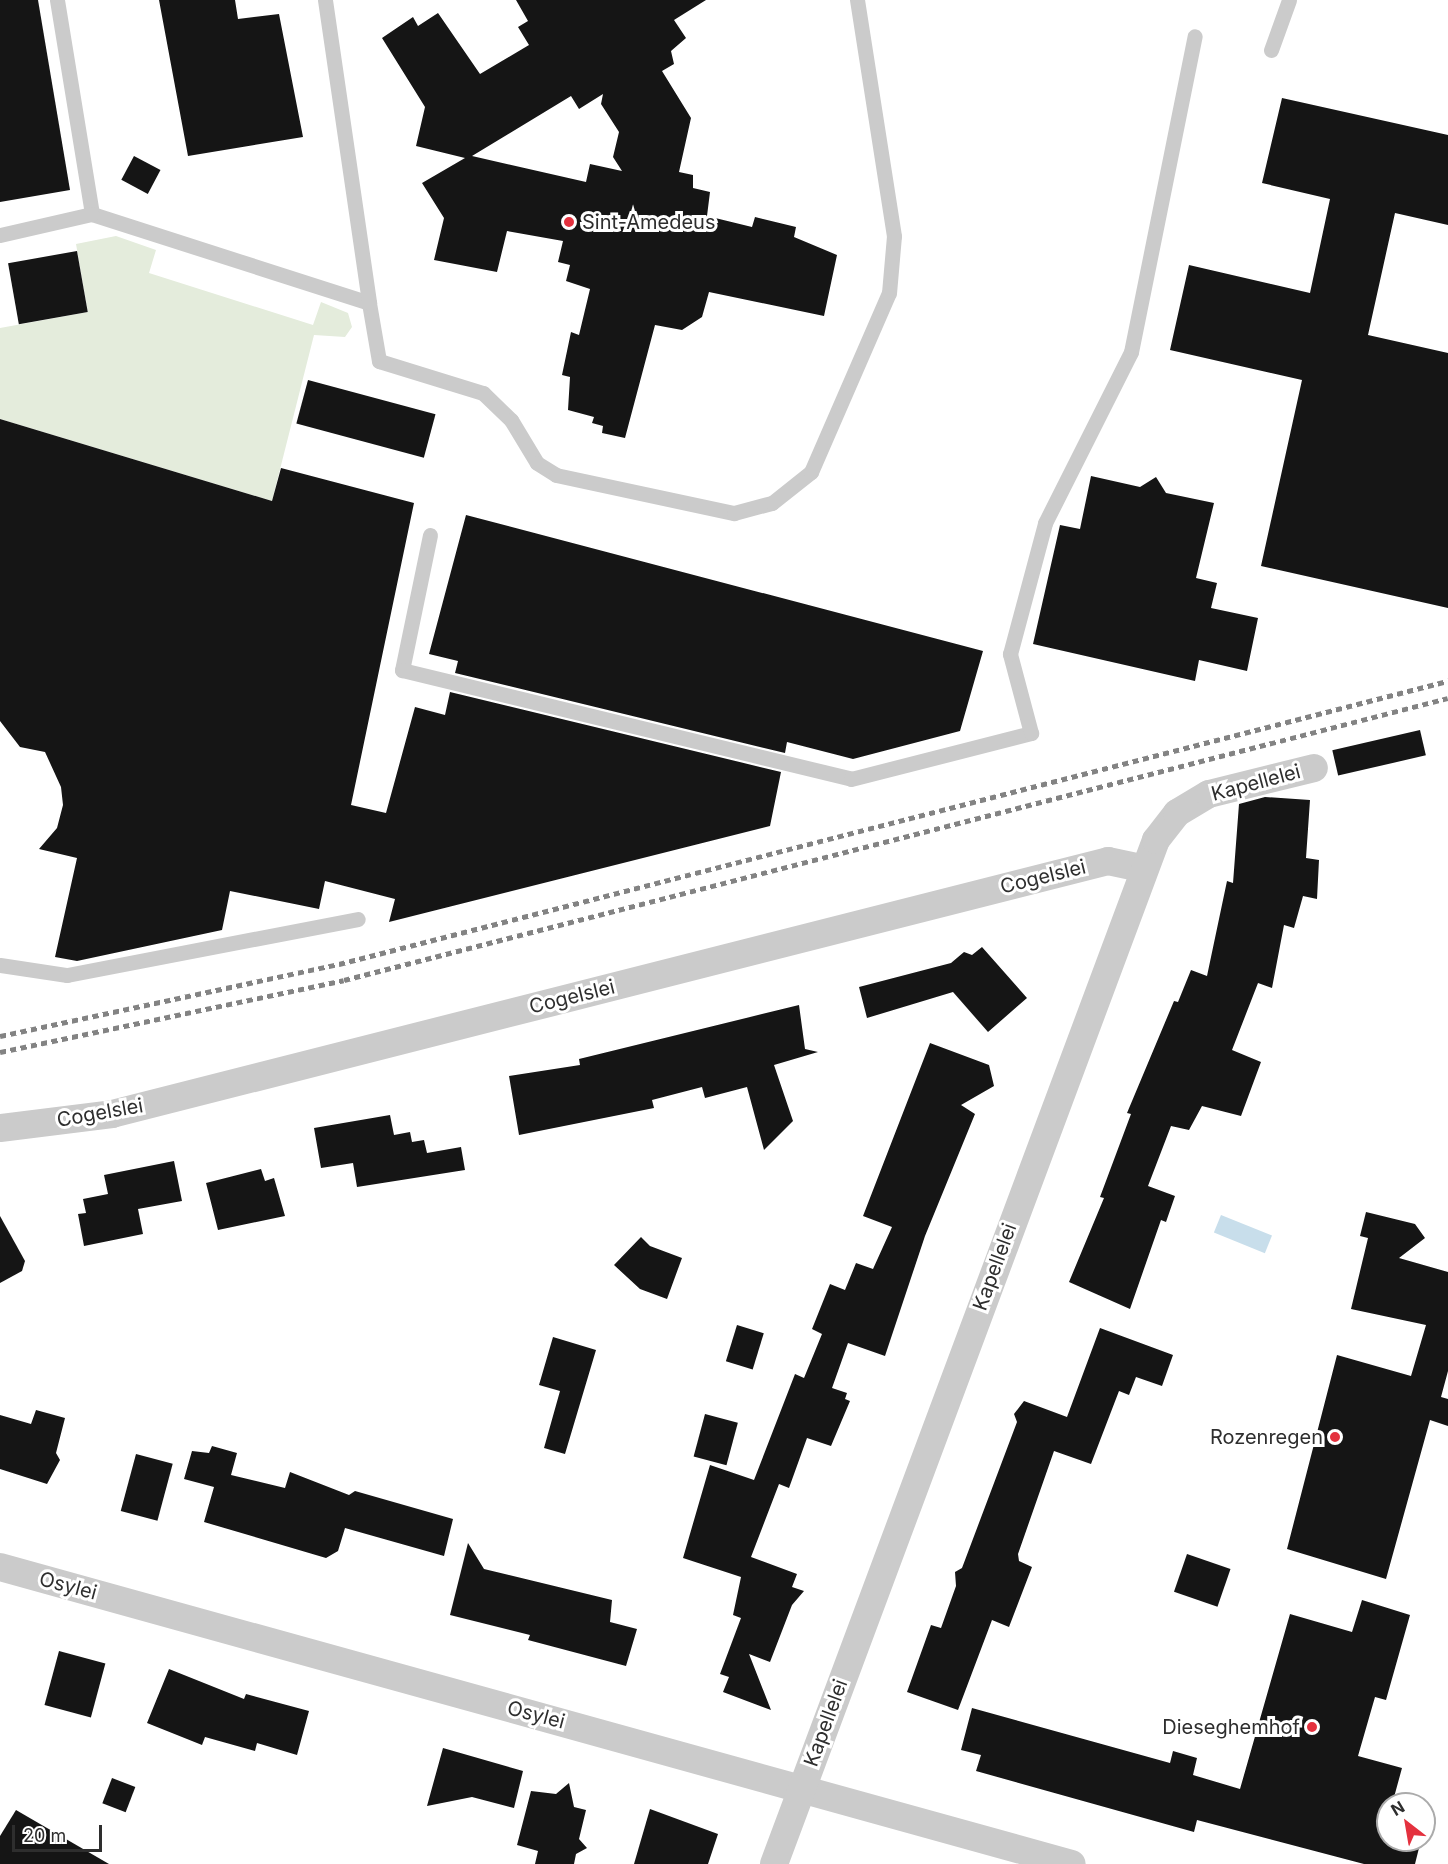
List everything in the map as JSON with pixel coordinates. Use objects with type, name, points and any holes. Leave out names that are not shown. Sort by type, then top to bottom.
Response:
[{"type":"street","name":"Kapellelei","points":[[774,1864],[1142,868],[1165,826],[1192,802],[1314,768]]},
{"type":"street","name":"Cogelslei","points":[[0,1128],[112,1114],[1108,861],[1142,868]]},
{"type":"street","name":"Osylei","points":[[0,1567],[1072,1864]]},
{"type":"lane","points":[[57,0],[92,214]]},
{"type":"lane","points":[[325,0],[379,361],[483,393],[511,420],[537,463],[556,475],[724,513],[754,510],[788,494],[818,460],[881,317],[895,263],[857,0]]},
{"type":"lane","points":[[1272,50],[1288,0]]},
{"type":"lane","points":[[430,535],[402,670],[851,779],[1031,733],[1010,654],[1045,523],[1131,352],[1194,36]]},
{"type":"lane","points":[[0,235],[92,214],[369,303]]},
{"type":"lane","points":[[0,965],[67,975],[358,920]]},
{"type":"green space","points":[[116,236],[156,250],[149,273],[313,325],[321,302],[348,313],[352,327],[345,337],[314,335],[272,501],[0,419],[0,328],[88,312],[76,244]]},
{"type":"water","points":[[1221,1215],[1272,1236],[1265,1253],[1214,1233]]},
{"type":"building","points":[[0,0],[38,0],[70,190],[0,202]]},
{"type":"building","points":[[159,0],[235,0],[238,19],[279,14],[303,137],[188,156]]},
{"type":"building","points":[[516,0],[706,0],[674,20],[686,38],[671,51],[674,64],[662,71],[691,118],[679,172],[693,175],[693,188],[710,192],[707,216],[752,227],[755,217],[796,227],[794,237],[837,255],[824,316],[709,292],[702,317],[682,330],[655,325],[625,438],[602,433],[603,426],[592,423],[594,417],[568,410],[570,377],[562,375],[571,332],[579,335],[590,289],[566,281],[570,265],[558,262],[563,241],[507,231],[497,272],[434,260],[444,218],[422,183],[465,158],[416,146],[425,107],[382,38],[413,17],[418,26],[438,13],[480,74],[529,45],[518,27],[528,21]],"holes":[[[603,94],[601,104],[619,132],[613,157],[622,171],[590,164],[586,182],[472,156],[571,96],[579,109]]]},
{"type":"building","points":[[1282,98],[1448,135],[1448,225],[1395,213],[1368,335],[1448,353],[1448,608],[1261,566],[1302,380],[1170,350],[1189,265],[1310,293],[1330,199],[1262,183]]},
{"type":"building","points":[[134,156],[160,170],[148,194],[121,180]]},
{"type":"building","points":[[77,251],[88,312],[19,324],[8,263]]},
{"type":"building","points":[[308,380],[436,414],[424,458],[296,423]]},
{"type":"building","points":[[0,419],[272,501],[281,468],[414,503],[351,805],[386,813],[415,707],[445,715],[450,692],[781,772],[770,826],[389,922],[395,899],[325,881],[319,909],[230,891],[222,930],[77,961],[55,957],[77,858],[39,849],[57,828],[63,805],[61,787],[45,752],[20,747],[0,721]]},
{"type":"building","points":[[1091,476],[1140,487],[1156,477],[1166,493],[1214,503],[1196,578],[1217,583],[1211,608],[1258,618],[1247,671],[1199,660],[1195,681],[1033,644],[1060,525],[1080,529]]},
{"type":"building","points":[[466,515],[983,651],[960,731],[853,759],[787,742],[785,753],[455,673],[458,661],[429,654]]},
{"type":"building","points":[[1420,730],[1426,755],[1338,776],[1332,750]]},
{"type":"building","points":[[1265,797],[1310,800],[1306,858],[1319,860],[1317,899],[1303,896],[1294,928],[1284,925],[1272,988],[1258,983],[1232,1050],[1261,1062],[1241,1116],[1202,1106],[1189,1130],[1171,1126],[1148,1186],[1175,1196],[1166,1222],[1161,1220],[1130,1309],[1069,1282],[1104,1198],[1100,1197],[1131,1114],[1127,1113],[1174,1001],[1178,1002],[1191,970],[1207,976],[1227,881],[1233,883],[1239,804]]},
{"type":"building","points":[[982,947],[1027,998],[988,1032],[953,992],[867,1018],[859,987],[951,963],[964,952],[972,955]]},
{"type":"building","points":[[799,1005],[805,1049],[818,1052],[774,1065],[793,1121],[764,1150],[747,1087],[705,1098],[702,1087],[652,1100],[654,1108],[519,1135],[509,1076],[580,1065],[579,1059]]},
{"type":"building","points":[[930,1043],[989,1065],[994,1086],[961,1105],[975,1114],[925,1236],[885,1356],[848,1343],[832,1388],[847,1393],[845,1399],[850,1401],[831,1446],[807,1438],[789,1488],[779,1484],[751,1557],[797,1574],[792,1587],[804,1591],[792,1605],[770,1662],[749,1654],[771,1710],[723,1692],[729,1677],[720,1674],[741,1618],[733,1615],[741,1577],[683,1558],[710,1465],[754,1480],[795,1374],[804,1378],[822,1334],[812,1329],[830,1284],[845,1290],[856,1263],[873,1269],[892,1227],[863,1216]]},
{"type":"building","points":[[390,1115],[394,1135],[410,1132],[412,1142],[424,1140],[427,1153],[461,1147],[465,1170],[357,1187],[353,1163],[321,1168],[314,1128]]},
{"type":"building","points":[[174,1161],[182,1201],[138,1209],[143,1234],[84,1246],[78,1214],[86,1213],[83,1199],[108,1194],[104,1175]]},
{"type":"building","points":[[261,1169],[265,1181],[274,1178],[285,1216],[218,1230],[206,1183]]},
{"type":"building","name":"Rozenregen","points":[[1366,1212],[1415,1224],[1425,1238],[1399,1258],[1448,1272],[1448,1371],[1441,1397],[1448,1399],[1448,1426],[1430,1420],[1386,1579],[1287,1549],[1337,1355],[1411,1376],[1426,1325],[1351,1309],[1368,1238],[1360,1236]]},
{"type":"building","points":[[0,1216],[25,1261],[22,1271],[0,1283]]},
{"type":"building","points":[[641,1237],[650,1246],[682,1258],[667,1299],[640,1289],[614,1265]]},
{"type":"building","points":[[737,1325],[764,1333],[753,1370],[726,1361]]},
{"type":"building","points":[[1100,1328],[1173,1355],[1162,1386],[1136,1377],[1129,1395],[1119,1391],[1091,1464],[1054,1451],[1018,1554],[1019,1561],[1032,1567],[1009,1627],[992,1620],[958,1710],[907,1692],[931,1625],[941,1628],[956,1586],[955,1572],[962,1568],[1017,1422],[1014,1414],[1024,1401],[1067,1417]]},
{"type":"building","points":[[553,1337],[596,1350],[565,1454],[544,1448],[560,1391],[539,1385]]},
{"type":"building","points":[[36,1410],[65,1418],[56,1453],[60,1460],[47,1484],[0,1469],[0,1415],[31,1424]]},
{"type":"building","points":[[705,1414],[738,1423],[726,1465],[694,1457]]},
{"type":"building","points":[[212,1446],[237,1453],[231,1475],[285,1488],[290,1472],[349,1495],[355,1491],[453,1519],[444,1556],[345,1528],[338,1551],[326,1558],[204,1522],[214,1487],[184,1479],[192,1451],[209,1453]]},
{"type":"building","points":[[136,1454],[173,1464],[157,1521],[121,1511]]},
{"type":"building","points":[[468,1543],[484,1569],[612,1600],[610,1622],[637,1629],[626,1666],[528,1640],[530,1635],[450,1615]]},
{"type":"building","points":[[1187,1554],[1230,1569],[1217,1607],[1174,1592]]},
{"type":"building","points":[[1362,1600],[1410,1615],[1386,1700],[1375,1697],[1358,1756],[1402,1768],[1395,1792],[1376,1792],[1376,1852],[1418,1852],[1415,1864],[1364,1864],[1197,1820],[1194,1832],[976,1771],[981,1755],[961,1750],[972,1708],[1170,1763],[1173,1751],[1197,1758],[1193,1775],[1240,1789],[1290,1614],[1352,1632]]},
{"type":"building","points":[[59,1651],[105,1663],[91,1718],[45,1705]]},
{"type":"building","points":[[169,1669],[244,1699],[246,1694],[309,1711],[297,1755],[257,1743],[255,1751],[205,1737],[202,1745],[147,1723]]},
{"type":"building","points":[[443,1748],[523,1771],[514,1808],[472,1797],[427,1806]]},
{"type":"building","points":[[112,1778],[135,1787],[126,1812],[102,1803]]},
{"type":"building","points":[[569,1783],[574,1807],[586,1810],[579,1839],[587,1848],[576,1854],[574,1864],[535,1864],[538,1851],[517,1845],[531,1791],[556,1794]]},
{"type":"building","points":[[650,1809],[718,1834],[708,1864],[634,1864]]},
{"type":"building","points":[[16,1810],[109,1864],[0,1864],[0,1836]]},
{"type":"railway","points":[[0,1036],[339,964],[1448,681]]},
{"type":"railway","points":[[0,1052],[344,980],[1448,698]]},
{"type":"place","name":"Sint-Amedeus","points":[[569,222]]},
{"type":"place","name":"Rozenregen","points":[[1335,1437]]},
{"type":"place","name":"Dieseghemhof","points":[[1312,1727]]}]
